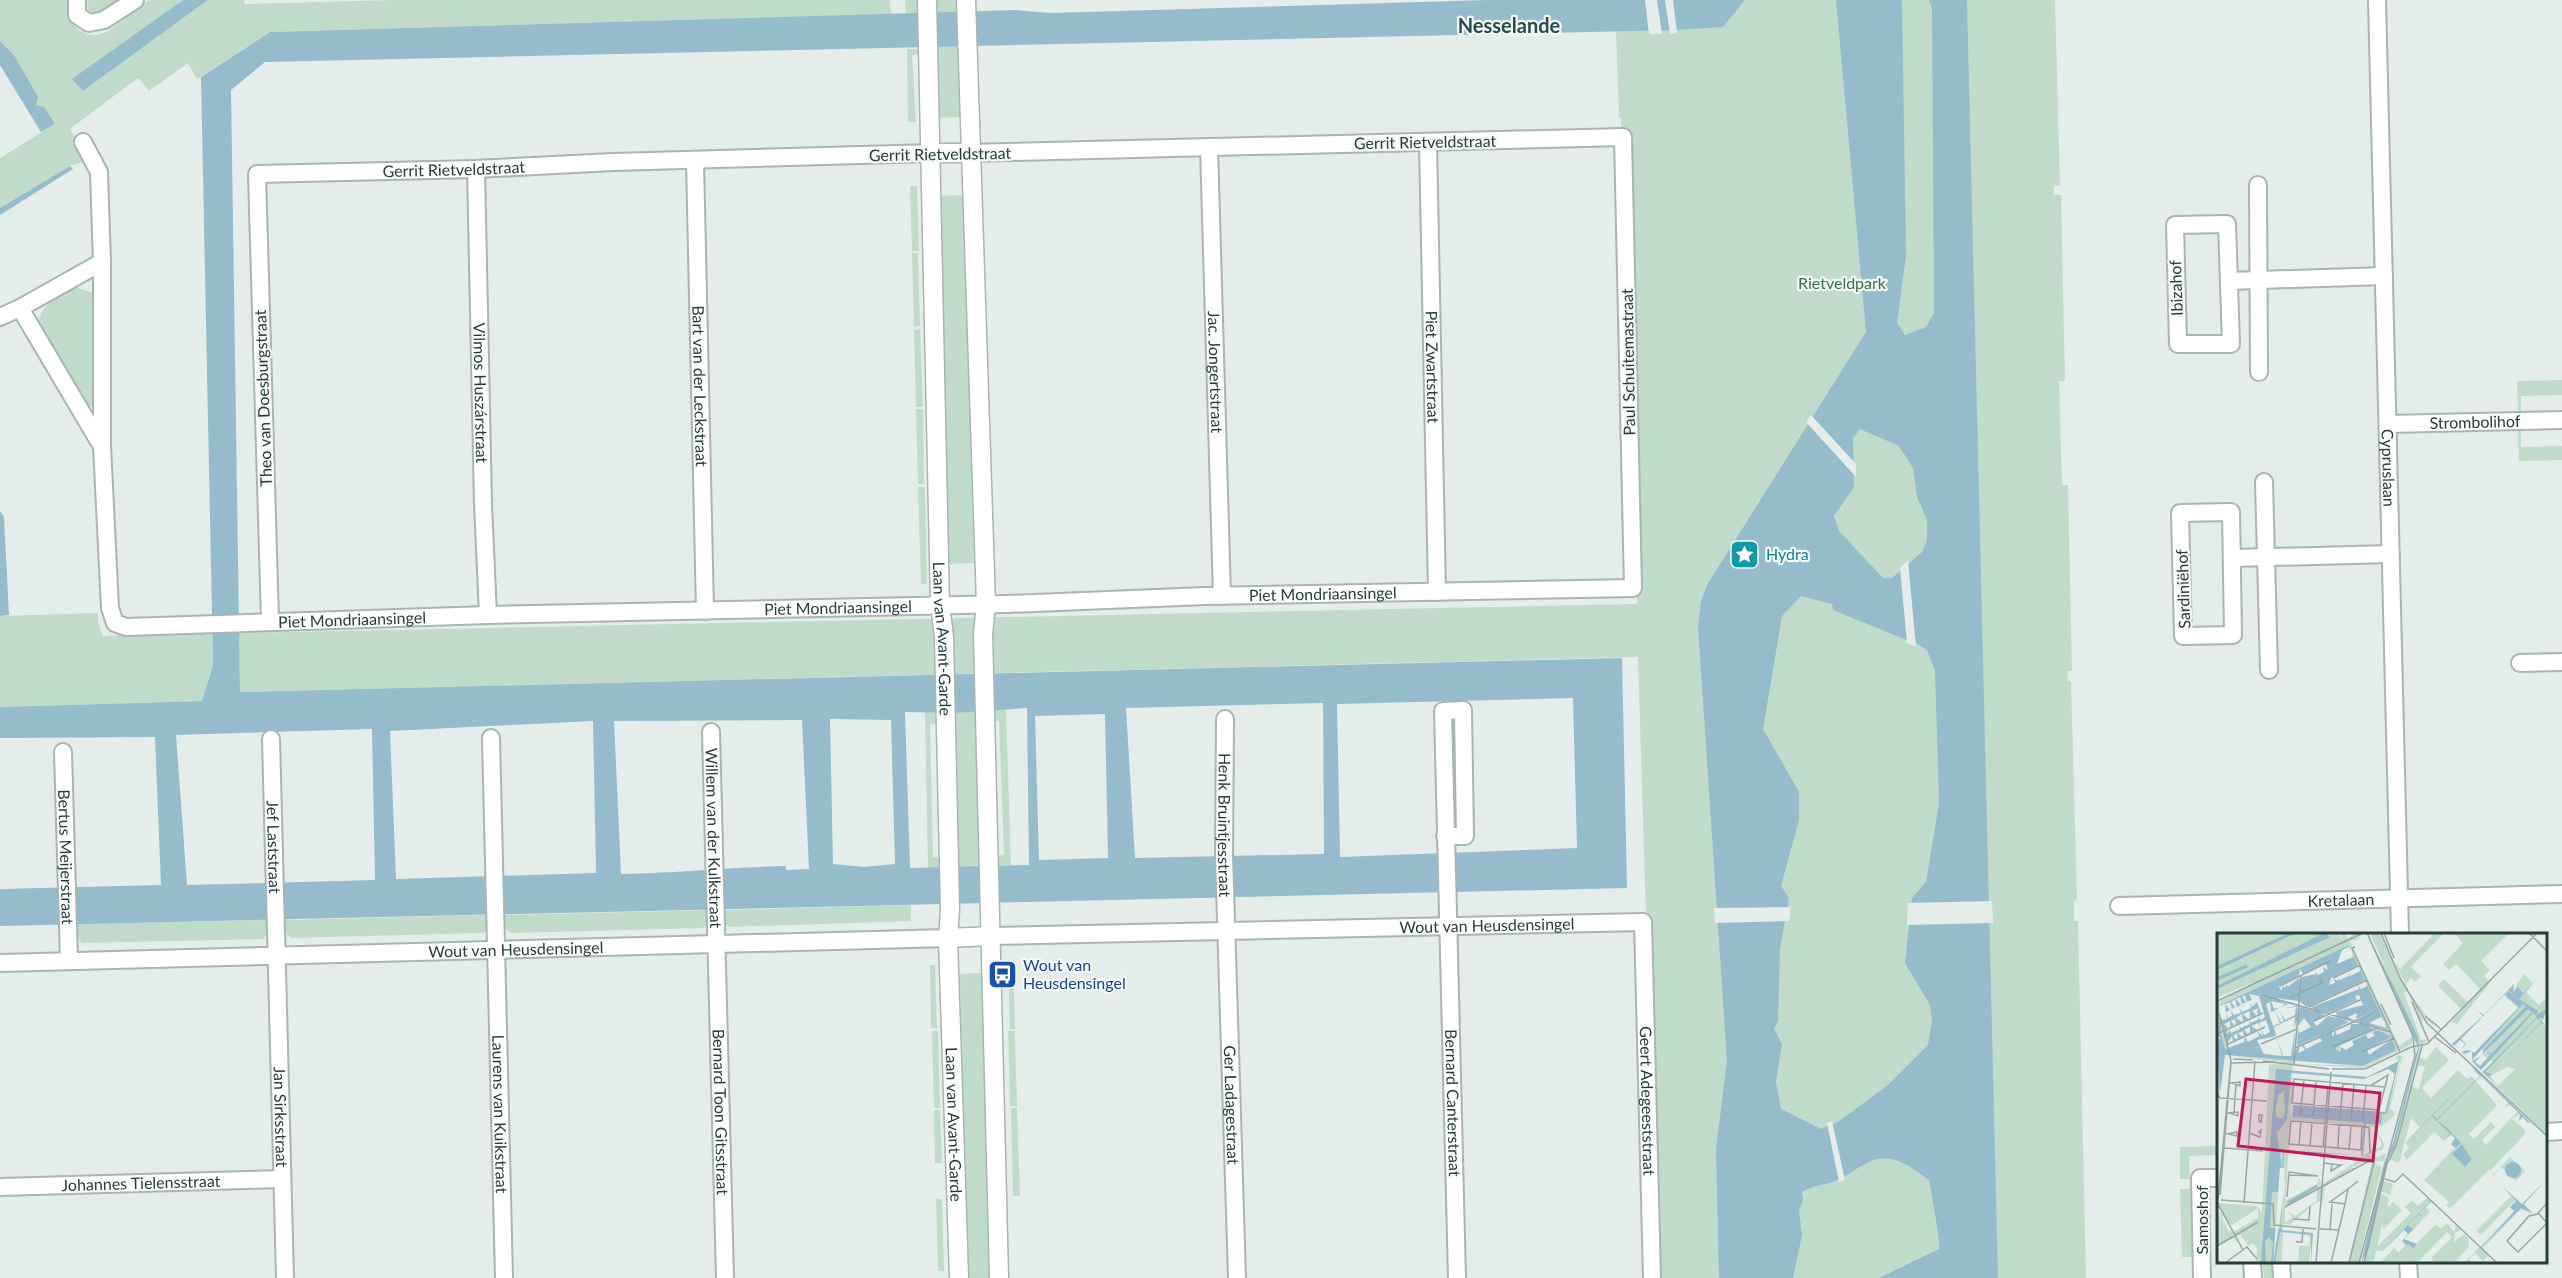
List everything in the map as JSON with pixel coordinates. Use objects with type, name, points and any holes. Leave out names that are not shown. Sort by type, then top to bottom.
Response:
[{"type":"street","points":[[77,0],[77,15],[83,21],[92,23],[110,17],[135,0]]},
{"type":"street","name":"Cypruslaan","points":[[2377,0],[2400,933]]},
{"type":"street","points":[[966,5],[986,604],[983,634],[999,1278]]},
{"type":"street","name":"Laan van Avant-Garde","points":[[927,6],[932,153],[940,605],[944,637],[946,712],[950,909],[948,939],[959,1278]]},
{"type":"street","name":"Gerrit Rietveldstraat","points":[[257,174],[476,169],[932,153],[1623,137]]},
{"type":"street","name":"Paul Schuitemastraat","points":[[1623,137],[1633,588]]},
{"type":"street","points":[[83,142],[99,172],[102,262],[102,446]]},
{"type":"street","name":"Piet Zwartstraat","points":[[1428,142],[1437,592]]},
{"type":"street","name":"Jac. Jongertstraat","points":[[1209,147],[1222,596]]},
{"type":"street","name":"Bart van der Leckstraat","points":[[695,160],[705,611]]},
{"type":"street","name":"Vilmos Huszárstraat","points":[[476,169],[483,504],[488,615]]},
{"type":"street","name":"Theo van Doesburgstraat","points":[[257,174],[270,621]]},
{"type":"street","points":[[2258,185],[2259,372]]},
{"type":"street","name":"Ibizahof","points":[[2227,224],[2229,281],[2231,344],[2178,344],[2175,225],[2227,224]]},
{"type":"street","points":[[0,317],[102,262]]},
{"type":"street","points":[[2229,281],[2384,276]]},
{"type":"street","points":[[20,308],[102,446]]},
{"type":"street","name":"Strombolihof","points":[[2388,424],[2562,420]]},
{"type":"street","name":"Piet Mondriaansingel","points":[[102,446],[110,608],[116,623],[137,628],[270,621],[488,615],[1633,588]]},
{"type":"street","points":[[2264,482],[2269,670]]},
{"type":"street","name":"Sardiniëhof","points":[[2230,512],[2232,558],[2233,635],[2183,636],[2180,513],[2230,512]]},
{"type":"street","points":[[2232,558],[2391,554]]},
{"type":"street","points":[[2520,663],[2562,662]]},
{"type":"street","name":"Bernard Canterstraat","points":[[1445,836],[1465,836],[1463,710],[1443,711],[1445,836],[1457,1278]]},
{"type":"street","name":"Henk Bruintjesstraat","points":[[1225,719],[1224,855],[1228,931]]},
{"type":"street","name":"Willem van der Kulkstraat","points":[[711,732],[715,944]]},
{"type":"street","name":"Laurens van Kuikstraat","points":[[491,738],[504,1278]]},
{"type":"street","name":"Jef Laststraat","points":[[271,739],[276,956]]},
{"type":"street","name":"Bertus Meijerstraat","points":[[63,752],[69,960]]},
{"type":"street","name":"Kretalaan","points":[[2119,906],[2562,894]]},
{"type":"street","name":"Wout van Heusdensingel","points":[[0,963],[948,939],[992,936],[1643,922]]},
{"type":"street","name":"Geert Adegeeststraat","points":[[1643,922],[1652,1278]]},
{"type":"street","name":"Ger Ladagestraat","points":[[1228,931],[1237,1278]]},
{"type":"street","name":"Bernard Toon Gitsstraat","points":[[715,944],[724,1278]]},
{"type":"street","name":"Jan Sirksstraat","points":[[276,956],[285,1278]]},
{"type":"street","points":[[2547,1132],[2562,1131]]},
{"type":"street","name":"Samoshof","points":[[2202,1278],[2200,1178],[2217,1178]]},
{"type":"street","name":"Johannes Tielensstraat","points":[[0,1187],[282,1179]]},
{"type":"street","points":[[2252,1263],[2253,1278]]},
{"type":"street","points":[[2281,1263],[2282,1278]]},
{"type":"street","points":[[2408,1263],[2409,1278]]},
{"type":"green space","points":[[0,0],[68,0],[68,14],[75,25],[85,33],[95,35],[105,33],[150,0],[183,0],[73,79],[83,91],[208,0],[244,0],[245,4],[392,0],[890,0],[891,14],[270,32],[197,79],[188,63],[149,91],[138,78],[70,129],[89,160],[70,166],[0,208],[0,158],[55,124],[36,105],[14,55],[0,41]]},
{"type":"green space","points":[[89,0],[119,0],[98,13],[89,11],[87,5]]},
{"type":"green space","points":[[905,0],[922,0],[923,13],[906,13]]},
{"type":"green space","points":[[933,0],[961,0],[962,12],[934,13]]},
{"type":"green space","name":"Rietveldpark","points":[[1617,0],[2055,0],[2060,186],[2054,185],[2054,195],[2061,195],[2065,381],[2059,381],[2062,485],[2068,485],[2072,671],[2067,671],[2068,681],[2071,681],[2077,900],[2074,901],[2074,921],[2078,921],[2086,1278],[1657,1278],[1638,657],[240,692],[239,633],[1637,604],[1621,118],[1619,118],[1616,32],[1618,32]]},
{"type":"green space","points":[[962,46],[963,117],[938,118],[937,47]]},
{"type":"green space","points":[[907,49],[921,49],[922,54],[912,55],[916,122],[908,122]]},
{"type":"green space","points":[[910,186],[917,186],[919,251],[912,251]]},
{"type":"green space","points":[[965,195],[974,563],[949,564],[940,196]]},
{"type":"green space","points":[[912,253],[918,253],[920,326],[914,327]]},
{"type":"green space","points":[[76,287],[93,293],[95,404],[89,408],[85,408],[39,326],[42,312],[46,307]]},
{"type":"green space","points":[[920,329],[923,407],[916,407],[914,330]]},
{"type":"green space","points":[[2562,380],[2562,395],[2521,396],[2521,412],[2518,412],[2517,381]]},
{"type":"green space","points":[[916,409],[923,409],[924,484],[918,484]]},
{"type":"green space","points":[[2518,431],[2521,431],[2521,447],[2562,446],[2562,460],[2519,461]]},
{"type":"green space","points":[[918,487],[925,487],[927,584],[921,584]]},
{"type":"green space","points":[[98,613],[98,623],[103,636],[212,631],[213,665],[202,701],[0,707],[0,616]]},
{"type":"green space","points":[[1006,709],[1011,865],[996,866],[996,856],[1004,855],[999,721],[991,720],[992,710]]},
{"type":"green space","points":[[978,711],[981,867],[957,868],[955,713]]},
{"type":"green space","points":[[925,712],[938,713],[938,724],[930,724],[933,857],[941,857],[942,868],[928,868]]},
{"type":"green space","points":[[911,905],[911,921],[729,927],[722,922],[723,910]]},
{"type":"green space","points":[[709,910],[709,921],[703,928],[511,933],[504,927],[503,915]]},
{"type":"green space","points":[[489,915],[490,927],[483,933],[291,938],[283,932],[283,920]]},
{"type":"green space","points":[[268,920],[269,932],[263,939],[82,943],[76,937],[75,924]]},
{"type":"green space","points":[[1008,963],[1013,963],[1015,1029],[1010,1029]]},
{"type":"green space","points":[[930,965],[935,965],[937,1028],[931,1028]]},
{"type":"green space","points":[[984,973],[992,1278],[967,1278],[960,974]]},
{"type":"green space","points":[[932,1031],[938,1031],[940,1108],[934,1108]]},
{"type":"green space","points":[[1008,1031],[1015,1031],[1017,1106],[1010,1106]]},
{"type":"green space","points":[[1011,1108],[1017,1108],[1020,1196],[1013,1196]]},
{"type":"green space","points":[[934,1110],[940,1110],[942,1163],[935,1163]]},
{"type":"green space","points":[[2217,1146],[2217,1155],[2189,1156],[2190,1179],[2180,1179],[2180,1147]]},
{"type":"green space","points":[[2180,1189],[2190,1189],[2192,1257],[2182,1257]]},
{"type":"green space","points":[[936,1199],[942,1199],[944,1271],[938,1271]]},
{"type":"green space","points":[[2263,1263],[2273,1263],[2273,1278],[2264,1278]]},
{"type":"water","points":[[183,0],[208,0],[83,91],[72,79]]},
{"type":"water","points":[[1488,0],[1745,0],[1723,27],[1676,30],[265,62],[231,90],[240,692],[1622,658],[1627,888],[0,926],[0,889],[161,885],[155,737],[0,738],[0,707],[202,701],[213,665],[201,77],[270,32],[1016,10],[1049,13]],"holes":[[[1573,698],[1577,848],[1340,857],[1337,704]],[[1323,703],[1324,854],[1135,858],[1126,708]],[[1027,708],[1029,865],[910,868],[905,712],[955,713]],[[1105,714],[1108,858],[1039,860],[1035,716]],[[830,719],[891,720],[895,864],[864,867],[833,864]],[[802,720],[809,869],[786,870],[786,866],[621,874],[614,721]],[[593,721],[596,873],[396,879],[390,731]],[[372,729],[375,880],[187,885],[176,735]]]},
{"type":"water","points":[[1836,0],[1902,0],[1906,256],[1897,323],[1905,335],[1926,327],[1934,313],[1932,9],[1929,0],[1967,0],[1998,1278],[1879,1278],[1939,1249],[1929,1180],[1899,1161],[1883,1158],[1865,1164],[1837,1180],[1802,1192],[1803,1200],[1799,1210],[1802,1235],[1793,1278],[1719,1278],[1716,1149],[1727,1061],[1698,626],[1701,601],[1707,585],[1866,332]],"holes":[[[1860,429],[1899,446],[1913,468],[1917,497],[1927,520],[1927,540],[1922,552],[1892,578],[1883,578],[1839,531],[1834,516],[1854,487],[1853,438]],[[1801,596],[1832,604],[1833,610],[1919,645],[1927,650],[1935,671],[1939,803],[1926,882],[1912,898],[1905,963],[1930,1005],[1932,1021],[1928,1045],[1888,1085],[1838,1122],[1821,1129],[1781,1109],[1776,1082],[1782,1044],[1774,1029],[1778,1021],[1780,949],[1789,898],[1781,886],[1799,820],[1799,792],[1763,729],[1782,616]]]},
{"type":"water","points":[[0,41],[14,55],[38,97],[36,105],[44,107],[55,124],[41,132],[0,65]]},
{"type":"water","points":[[70,166],[73,169],[0,215],[0,208]]},
{"type":"water","points":[[0,511],[4,517],[9,615],[0,616]]},
{"type":"pier","points":[[1645,0],[1657,0],[1662,34],[1649,34]]},
{"type":"pier","points":[[1665,0],[1673,0],[1677,33],[1670,34]]},
{"type":"pier","points":[[1811,415],[1856,464],[1856,477],[1806,422]]},
{"type":"pier","points":[[1908,560],[1916,647],[1907,643],[1900,568]]},
{"type":"pier","points":[[1992,901],[1993,923],[1907,925],[1908,903]]},
{"type":"pier","points":[[1791,907],[1789,921],[1715,923],[1714,908]]},
{"type":"pier","points":[[1832,1121],[1845,1180],[1839,1182],[1827,1123]]},
{"type":"place","name":"Hydra","points":[[1745,554]]},
{"type":"place","name":"Wout van Heusdensingel","points":[[1002,974]]},
{"type":"district","name":"Nesselande","points":[[1509,26]]}]
